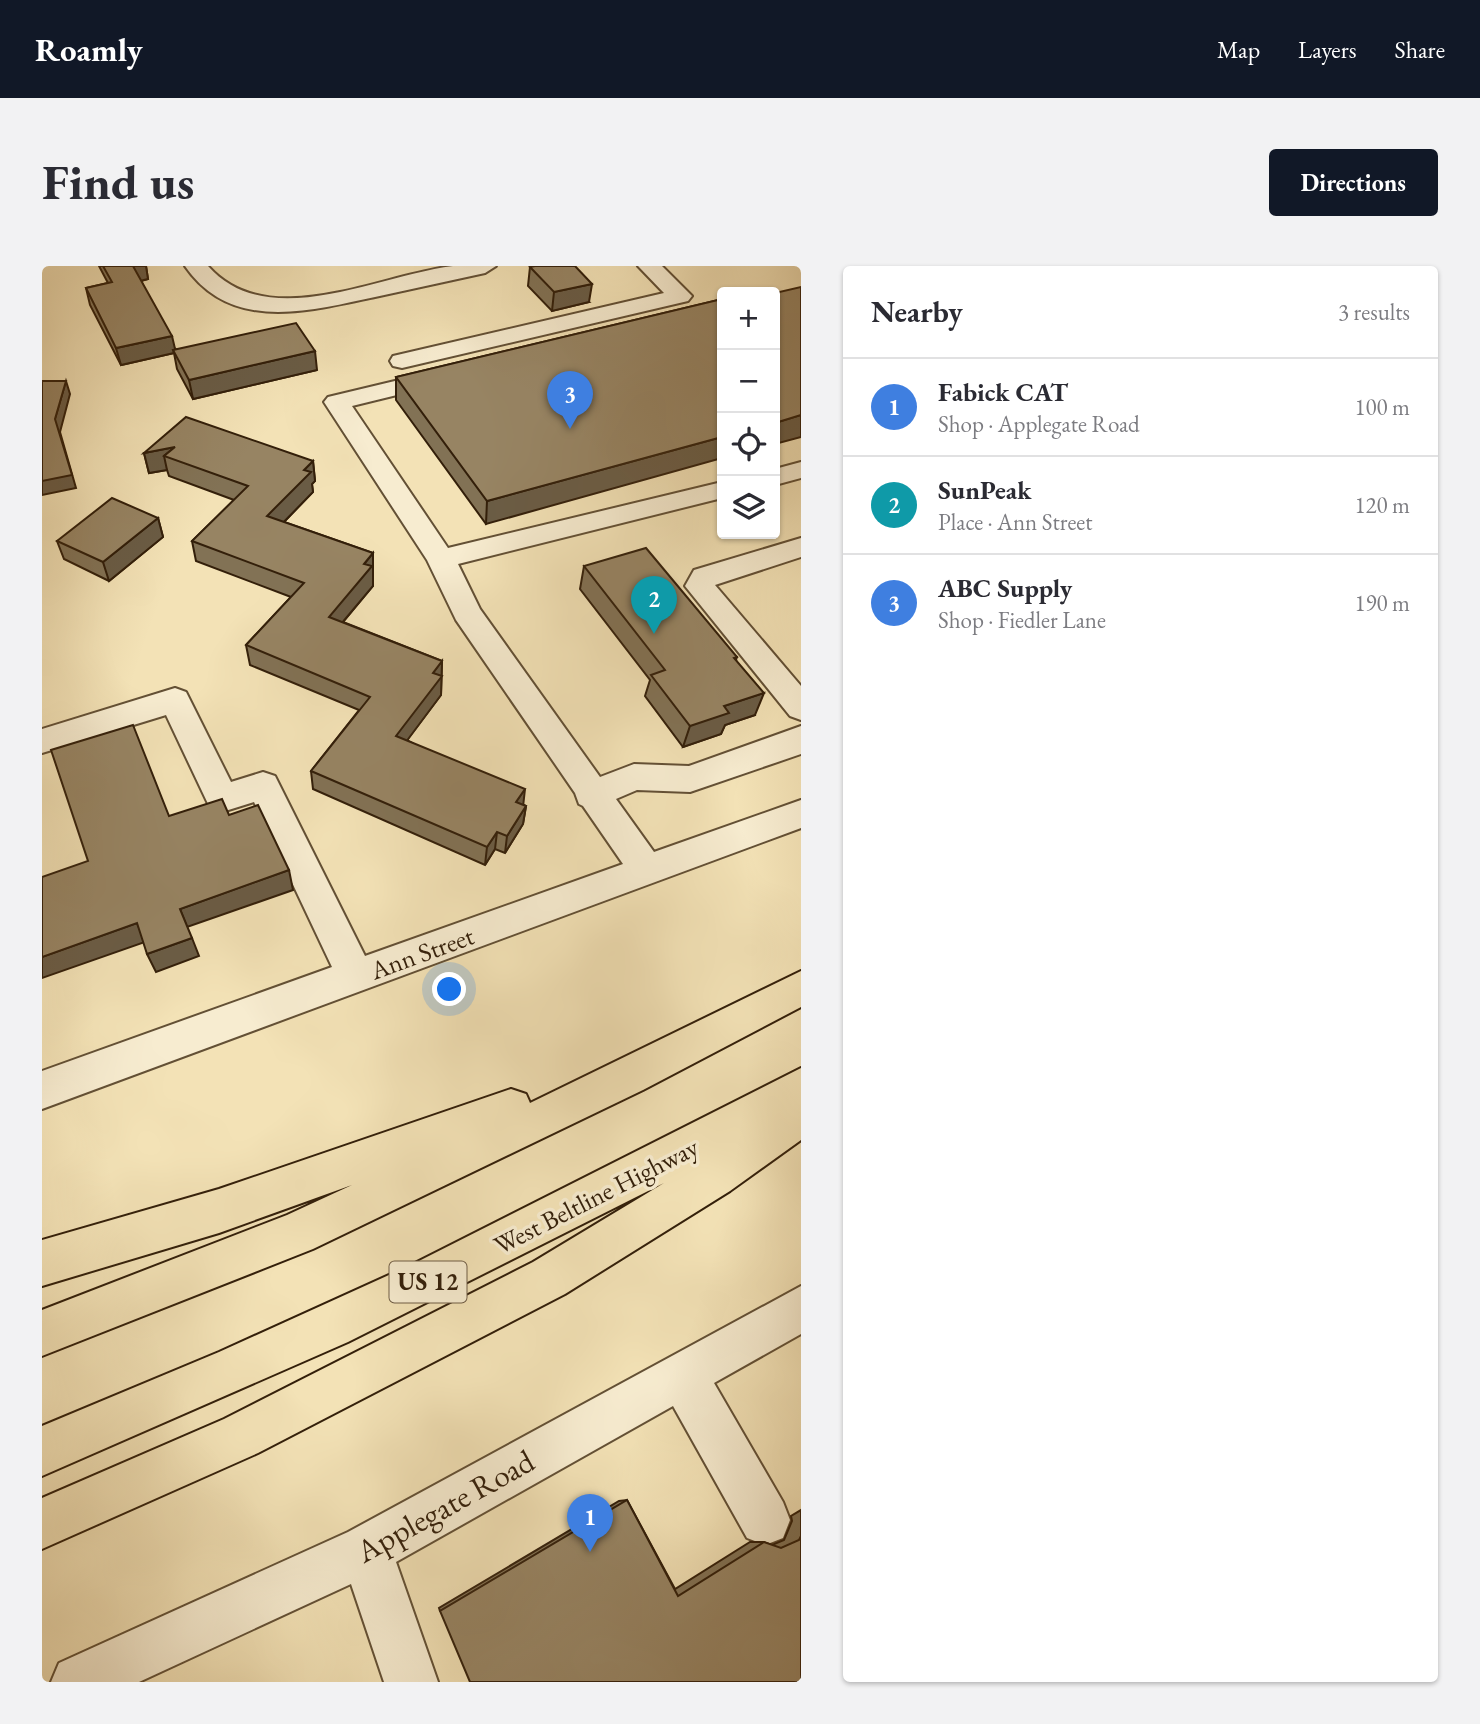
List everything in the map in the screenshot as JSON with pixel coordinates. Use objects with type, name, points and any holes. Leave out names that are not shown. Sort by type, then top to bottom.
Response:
[{"type":"highway","points":[[42,1333],[297,1233],[629,1077],[801,988]]},
{"type":"highway","points":[[42,1263],[219,1211],[350,1167],[578,1083],[764,1009]]},
{"type":"highway","name":"West Beltline Highway","points":[[42,1451],[315,1336],[451,1271],[801,1087]]},
{"type":"highway","points":[[42,1524],[241,1436],[549,1278],[715,1176],[801,1116]]},
{"type":"street","points":[[196,266],[203,277],[227,296],[278,306],[323,302],[485,266]]},
{"type":"street","points":[[385,365],[680,296],[649,266]]},
{"type":"street","points":[[647,870],[467,613],[441,559],[337,402],[696,315]]},
{"type":"street","points":[[779,476],[801,470]]},
{"type":"street","points":[[441,559],[717,491]]},
{"type":"street","points":[[801,547],[704,578],[700,586],[801,708]]},
{"type":"street","points":[[42,741],[175,700],[222,799],[264,785],[356,977]]},
{"type":"street","points":[[592,795],[634,778],[690,779],[797,743],[801,738]]},
{"type":"street","name":"Ann Street","points":[[42,1090],[801,814]]},
{"type":"street","name":"Applegate Road","points":[[78,1682],[366,1550],[801,1309]]},
{"type":"street","points":[[682,1375],[765,1520]]},
{"type":"street","points":[[366,1550],[411,1682]]},
{"type":"building","points":[[103,266],[133,266],[172,336],[116,348],[86,288],[112,282]]},
{"type":"building","points":[[575,266],[592,284],[554,292],[530,267]]},
{"type":"building","points":[[801,287],[801,415],[780,421],[780,350],[780,292]]},
{"type":"building","points":[[717,300],[717,438],[487,501],[396,377]]},
{"type":"building","points":[[296,323],[315,351],[189,380],[173,350]]},
{"type":"building","points":[[42,381],[66,381],[55,419],[72,475],[42,481]]},
{"type":"building","points":[[186,417],[313,461],[304,470],[311,472],[267,516],[373,553],[364,564],[372,566],[329,617],[442,661],[433,673],[442,676],[396,736],[525,789],[516,802],[526,806],[507,836],[497,832],[487,847],[311,771],[370,697],[246,645],[304,583],[192,541],[248,486],[164,456],[175,447],[144,453]]},
{"type":"building","points":[[112,498],[158,518],[103,562],[57,541]]},
{"type":"building","points":[[646,548],[764,693],[724,706],[729,713],[690,726],[651,675],[665,670],[584,566]]},
{"type":"building","points":[[133,725],[169,816],[222,799],[229,815],[258,805],[289,870],[180,909],[192,938],[147,954],[137,923],[42,957],[42,877],[88,861],[51,750]]},
{"type":"building","points":[[627,1500],[678,1596],[764,1542],[781,1548],[799,1540],[801,1536],[801,1682],[470,1682],[440,1611]]},
{"type":"place","name":"ABC Supply","points":[[570,429]]},
{"type":"place","name":"SunPeak","points":[[654,634]]},
{"type":"place","name":"Fabick CAT","points":[[590,1552]]}]
